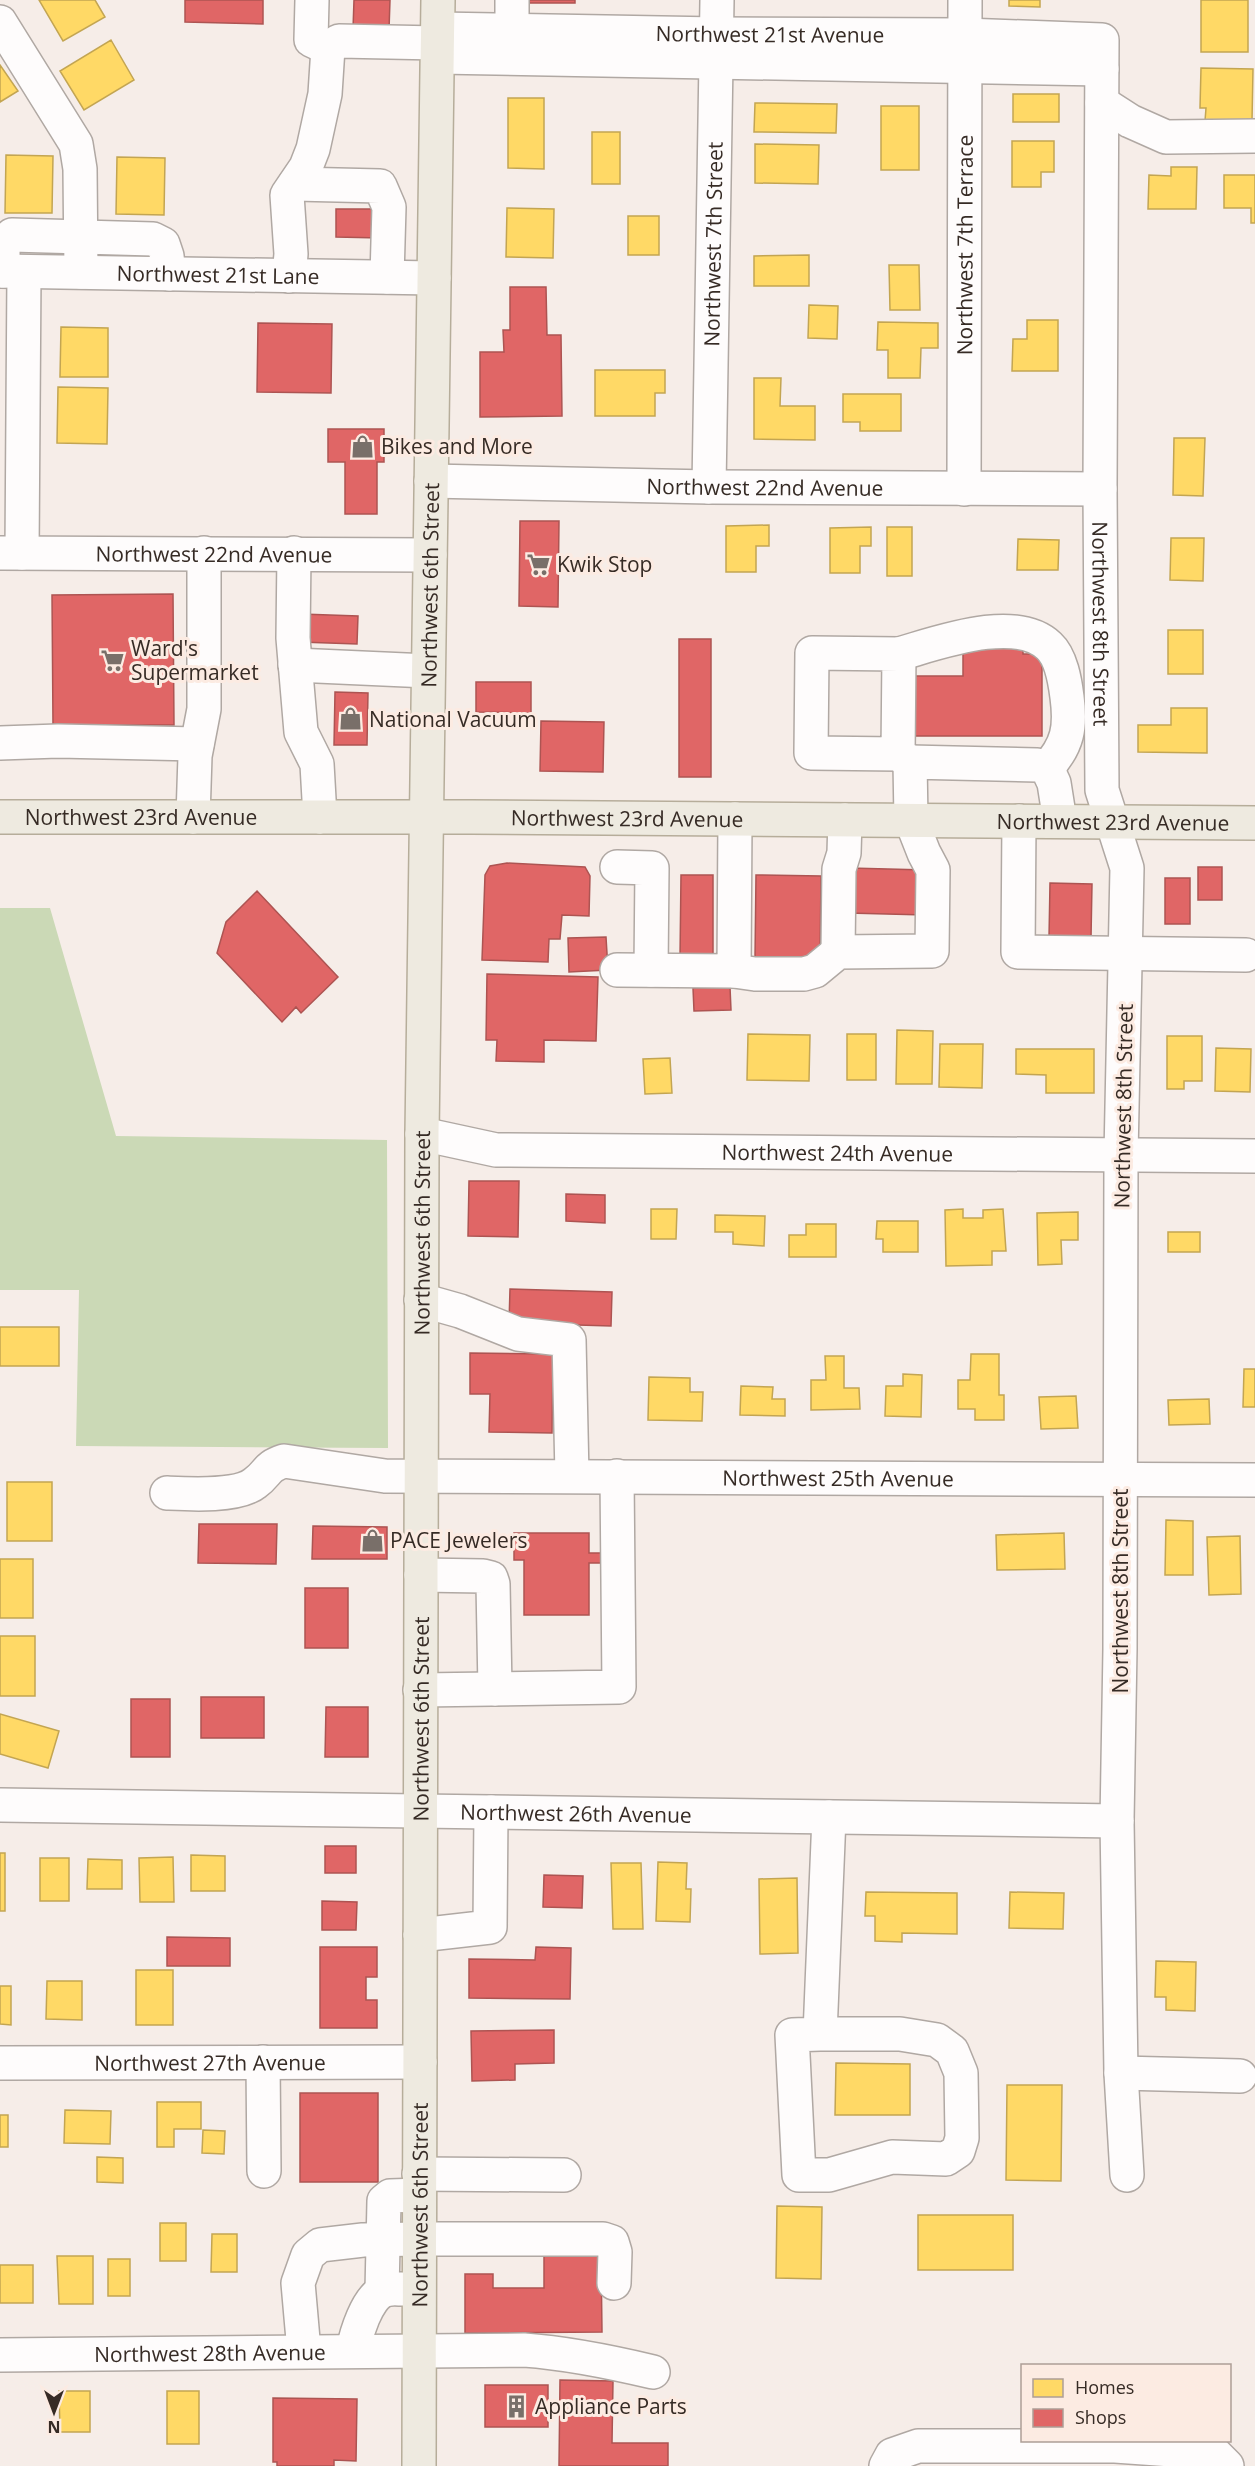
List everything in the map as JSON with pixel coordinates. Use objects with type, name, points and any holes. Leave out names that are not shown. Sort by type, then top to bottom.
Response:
[{"type":"main road","name":"Northwest 6th Street","points":[[419,2466],[422,1134],[438,32]]},
{"type":"main road","name":"Northwest 23rd Avenue","points":[[0,817],[427,817],[1255,823]]},
{"type":"street","points":[[312,0],[311,40],[328,48]]},
{"type":"street","name":"Northwest 7th Street","points":[[709,488],[717,0]]},
{"type":"street","name":"Northwest 7th Terrace","points":[[964,489],[965,0]]},
{"type":"street","name":"Northwest 21st Avenue","points":[[438,32],[512,15],[717,49]]},
{"type":"street","points":[[0,22],[76,144],[80,169],[81,272]]},
{"type":"street","points":[[328,48],[339,41],[438,32]]},
{"type":"street","name":"Northwest 21st Avenue","points":[[438,32],[717,49],[1102,54]]},
{"type":"street","points":[[289,276],[291,254],[287,195],[306,167],[313,149],[326,94],[328,48]]},
{"type":"street","name":"Northwest 8th Street","points":[[1102,54],[1100,489],[1102,790],[1127,868],[1121,1155],[1117,1821],[1121,2073],[1127,2175]]},
{"type":"street","points":[[1102,103],[1130,121],[1166,136],[1255,136]]},
{"type":"street","points":[[295,184],[380,186],[389,207],[387,277]]},
{"type":"street","points":[[389,207],[435,207]]},
{"type":"street","points":[[11,553],[9,271],[3,244],[12,235],[153,239],[163,244],[169,274]]},
{"type":"street","name":"Northwest 21st Lane","points":[[9,271],[434,278]]},
{"type":"street","name":"Northwest 22nd Avenue","points":[[431,481],[709,488],[1100,489]]},
{"type":"street","name":"Northwest 22nd Avenue","points":[[11,553],[430,555]]},
{"type":"street","points":[[193,817],[197,744],[204,709],[204,554]]},
{"type":"street","points":[[294,554],[292,638],[302,732],[317,764],[320,817]]},
{"type":"street","points":[[1047,768],[1061,753],[1067,735],[1069,712],[1061,668],[1051,647],[1039,638],[1024,633],[974,634],[899,654],[812,653],[811,753],[1037,765],[1047,768],[1054,783],[1060,821]]},
{"type":"street","points":[[617,970],[734,971],[804,975],[815,971],[838,952],[932,951],[933,870],[911,820],[904,758],[899,654]]},
{"type":"street","points":[[295,665],[429,671]]},
{"type":"street","points":[[1061,668],[1101,668]]},
{"type":"street","points":[[0,743],[58,741],[197,744]]},
{"type":"street","points":[[734,971],[735,819]]},
{"type":"street","points":[[836,820],[828,853],[839,869],[838,952]]},
{"type":"street","points":[[1019,821],[1018,952],[1246,955]]},
{"type":"street","points":[[617,867],[652,868],[651,970]]},
{"type":"street","name":"Northwest 24th Avenue","points":[[422,1134],[496,1150],[1255,1156]]},
{"type":"street","points":[[421,1300],[460,1311],[518,1334],[569,1340],[572,1476]]},
{"type":"street","name":"Northwest 25th Avenue","points":[[167,1493],[210,1494],[254,1485],[272,1465],[284,1461],[385,1476],[1255,1480]]},
{"type":"street","points":[[420,1690],[619,1687],[617,1476]]},
{"type":"street","points":[[421,1575],[491,1578],[495,1689]]},
{"type":"street","name":"Northwest 26th Avenue","points":[[0,1804],[1117,1821]]},
{"type":"street","points":[[420,1935],[490,1927],[491,1812]]},
{"type":"street","points":[[820,2034],[829,1817]]},
{"type":"street","points":[[820,2034],[900,2034],[937,2040],[951,2051],[961,2073],[962,2138],[958,2151],[946,2159],[892,2157],[829,2175],[799,2175],[792,2035],[820,2034]]},
{"type":"street","points":[[263,2062],[264,2171]]},
{"type":"street","name":"Northwest 27th Avenue","points":[[0,2063],[420,2062]]},
{"type":"street","points":[[1121,2073],[1240,2076]]},
{"type":"street","points":[[353,2350],[360,2322],[382,2291],[384,2201],[390,2196],[419,2184],[564,2175]]},
{"type":"street","points":[[304,2351],[298,2283],[308,2254],[320,2245],[419,2239],[603,2240],[612,2242],[615,2252],[614,2283]]},
{"type":"street","points":[[382,2291],[419,2288]]},
{"type":"street","name":"Northwest 28th Avenue","points":[[0,2355],[524,2350],[563,2353],[653,2372]]},
{"type":"street","points":[[886,2465],[892,2456],[918,2446],[1115,2446],[1214,2453],[1227,2466]]},
{"type":"green space","points":[[0,908],[50,908],[116,1136],[387,1140],[388,1448],[76,1446],[79,1290],[0,1290]]},
{"type":"building: Homes","points":[[39,0],[95,0],[105,17],[63,41]]},
{"type":"building: Homes","points":[[1009,0],[1040,0],[1040,7],[1009,6]]},
{"type":"building: Homes","points":[[1201,0],[1248,0],[1248,52],[1201,52]]},
{"type":"building: Homes","points":[[111,40],[134,80],[84,110],[60,71]]},
{"type":"building: Homes","points":[[0,65],[18,91],[0,102]]},
{"type":"building: Homes","points":[[1201,68],[1253,69],[1252,121],[1205,121],[1206,108],[1200,108]]},
{"type":"building: Homes","points":[[1013,94],[1059,94],[1059,122],[1013,122]]},
{"type":"building: Homes","points":[[508,98],[544,98],[544,169],[508,168]]},
{"type":"building: Homes","points":[[755,103],[837,104],[836,133],[754,132]]},
{"type":"building: Homes","points":[[881,106],[919,106],[919,170],[881,170]]},
{"type":"building: Homes","points":[[592,132],[620,132],[620,184],[592,184]]},
{"type":"building: Homes","points":[[1012,141],[1054,141],[1054,172],[1041,172],[1041,187],[1012,187]]},
{"type":"building: Homes","points":[[755,144],[819,145],[818,184],[755,183]]},
{"type":"building: Homes","points":[[6,155],[53,156],[52,213],[5,213]]},
{"type":"building: Homes","points":[[117,157],[165,158],[164,215],[116,214]]},
{"type":"building: Homes","points":[[1171,167],[1197,167],[1196,209],[1148,209],[1149,175],[1171,176]]},
{"type":"building: Homes","points":[[1224,175],[1255,175],[1255,223],[1251,223],[1251,208],[1224,208]]},
{"type":"building: Homes","points":[[507,208],[554,209],[553,258],[506,257]]},
{"type":"building: Homes","points":[[628,216],[659,216],[659,255],[628,255]]},
{"type":"building: Homes","points":[[809,255],[809,286],[754,286],[754,256]]},
{"type":"building: Homes","points":[[889,265],[919,265],[920,310],[890,310]]},
{"type":"building: Homes","points":[[809,305],[838,306],[837,339],[808,338]]},
{"type":"building: Homes","points":[[1027,320],[1058,320],[1058,371],[1012,371],[1013,339],[1027,339]]},
{"type":"building: Homes","points":[[878,322],[938,323],[938,348],[921,348],[920,378],[888,378],[888,350],[877,350]]},
{"type":"building: Homes","points":[[61,327],[108,328],[108,377],[60,377]]},
{"type":"building: Homes","points":[[595,370],[665,370],[665,393],[655,393],[655,416],[595,416]]},
{"type":"building: Homes","points":[[754,378],[781,378],[780,406],[815,406],[815,440],[754,439]]},
{"type":"building: Homes","points":[[58,387],[108,388],[107,444],[57,443]]},
{"type":"building: Homes","points":[[843,394],[901,394],[901,431],[860,431],[860,422],[843,422]]},
{"type":"building: Homes","points":[[1174,438],[1205,438],[1203,496],[1173,495]]},
{"type":"building: Homes","points":[[769,525],[769,546],[756,546],[756,572],[726,572],[726,526]]},
{"type":"building: Homes","points":[[871,527],[871,546],[860,546],[860,573],[830,573],[830,528]]},
{"type":"building: Homes","points":[[887,527],[912,527],[912,576],[887,576]]},
{"type":"building: Homes","points":[[1171,538],[1204,538],[1203,581],[1170,580]]},
{"type":"building: Homes","points":[[1018,539],[1059,540],[1058,570],[1017,570]]},
{"type":"building: Homes","points":[[1168,630],[1203,630],[1203,674],[1168,674]]},
{"type":"building: Homes","points":[[1171,708],[1207,708],[1207,753],[1138,752],[1138,725],[1171,725]]},
{"type":"building: Homes","points":[[897,1030],[933,1031],[932,1084],[896,1084]]},
{"type":"building: Homes","points":[[748,1034],[810,1035],[809,1081],[747,1080]]},
{"type":"building: Homes","points":[[847,1034],[876,1034],[876,1080],[847,1080]]},
{"type":"building: Homes","points":[[1167,1036],[1202,1036],[1202,1081],[1184,1081],[1184,1089],[1167,1089]]},
{"type":"building: Homes","points":[[940,1044],[983,1044],[982,1088],[939,1087]]},
{"type":"building: Homes","points":[[1216,1048],[1251,1049],[1250,1092],[1215,1091]]},
{"type":"building: Homes","points":[[1016,1049],[1094,1049],[1094,1093],[1046,1093],[1046,1075],[1016,1074]]},
{"type":"building: Homes","points":[[670,1058],[672,1093],[645,1094],[643,1059]]},
{"type":"building: Homes","points":[[651,1209],[677,1209],[676,1239],[651,1239]]},
{"type":"building: Homes","points":[[963,1209],[963,1218],[983,1218],[983,1210],[1003,1209],[1006,1251],[992,1251],[992,1265],[946,1266],[945,1210]]},
{"type":"building: Homes","points":[[1078,1212],[1078,1240],[1061,1240],[1062,1264],[1038,1265],[1037,1213]]},
{"type":"building: Homes","points":[[715,1215],[765,1216],[764,1246],[733,1244],[733,1232],[715,1232]]},
{"type":"building: Homes","points":[[877,1221],[918,1221],[918,1252],[883,1252],[883,1239],[876,1239]]},
{"type":"building: Homes","points":[[806,1224],[836,1224],[836,1257],[789,1257],[789,1235],[806,1235]]},
{"type":"building: Homes","points":[[1168,1232],[1200,1232],[1200,1252],[1168,1252]]},
{"type":"building: Homes","points":[[0,1327],[59,1327],[59,1366],[0,1366]]},
{"type":"building: Homes","points":[[971,1354],[999,1354],[999,1395],[1004,1395],[1004,1420],[975,1420],[975,1409],[958,1409],[958,1380],[970,1380]]},
{"type":"building: Homes","points":[[825,1356],[844,1356],[844,1388],[859,1388],[860,1409],[811,1410],[811,1380],[826,1380]]},
{"type":"building: Homes","points":[[1244,1369],[1255,1369],[1255,1407],[1243,1407]]},
{"type":"building: Homes","points":[[903,1374],[922,1375],[921,1417],[885,1416],[886,1386],[903,1386]]},
{"type":"building: Homes","points":[[649,1377],[690,1378],[690,1392],[703,1392],[702,1421],[648,1420]]},
{"type":"building: Homes","points":[[741,1386],[773,1387],[772,1399],[785,1399],[785,1416],[740,1415]]},
{"type":"building: Homes","points":[[1076,1396],[1078,1428],[1041,1429],[1039,1397]]},
{"type":"building: Homes","points":[[1209,1399],[1210,1424],[1169,1425],[1168,1400]]},
{"type":"building: Homes","points":[[7,1482],[52,1482],[52,1541],[7,1541]]},
{"type":"building: Homes","points":[[1166,1520],[1193,1521],[1193,1575],[1165,1575]]},
{"type":"building: Homes","points":[[1064,1533],[1065,1569],[997,1570],[996,1535]]},
{"type":"building: Homes","points":[[1240,1536],[1241,1594],[1209,1595],[1207,1537]]},
{"type":"building: Homes","points":[[0,1559],[33,1559],[33,1618],[0,1618]]},
{"type":"building: Homes","points":[[0,1636],[35,1636],[35,1696],[0,1696]]},
{"type":"building: Homes","points":[[0,1714],[59,1731],[48,1768],[0,1754]]},
{"type":"building: Homes","points":[[0,1853],[5,1853],[5,1911],[0,1911]]},
{"type":"building: Homes","points":[[191,1855],[225,1856],[225,1891],[191,1891]]},
{"type":"building: Homes","points":[[173,1857],[174,1902],[140,1902],[139,1858]]},
{"type":"building: Homes","points":[[40,1858],[69,1858],[69,1901],[40,1901]]},
{"type":"building: Homes","points":[[88,1859],[122,1860],[122,1889],[87,1889]]},
{"type":"building: Homes","points":[[658,1862],[687,1863],[686,1889],[691,1889],[690,1922],[656,1921]]},
{"type":"building: Homes","points":[[611,1863],[641,1863],[643,1929],[613,1929]]},
{"type":"building: Homes","points":[[797,1878],[798,1953],[760,1954],[759,1879]]},
{"type":"building: Homes","points":[[866,1892],[957,1893],[957,1934],[902,1933],[902,1942],[875,1941],[875,1916],[865,1916]]},
{"type":"building: Homes","points":[[1010,1892],[1064,1893],[1063,1929],[1009,1928]]},
{"type":"building: Homes","points":[[1156,1961],[1196,1962],[1195,2011],[1166,2010],[1166,1997],[1155,1997]]},
{"type":"building: Homes","points":[[136,1970],[173,1970],[173,2025],[136,2025]]},
{"type":"building: Homes","points":[[47,1981],[82,1981],[82,2020],[46,2019]]},
{"type":"building: Homes","points":[[0,1986],[11,1986],[11,2025],[0,2024]]},
{"type":"building: Homes","points":[[836,2063],[910,2064],[910,2115],[835,2115]]},
{"type":"building: Homes","points":[[1007,2085],[1062,2085],[1061,2181],[1006,2180]]},
{"type":"building: Homes","points":[[157,2102],[201,2102],[201,2129],[174,2129],[174,2147],[157,2147]]},
{"type":"building: Homes","points":[[65,2110],[111,2111],[110,2144],[64,2143]]},
{"type":"building: Homes","points":[[0,2115],[8,2115],[8,2147],[0,2147]]},
{"type":"building: Homes","points":[[203,2130],[225,2131],[224,2154],[202,2153]]},
{"type":"building: Homes","points":[[97,2157],[123,2158],[123,2183],[97,2182]]},
{"type":"building: Homes","points":[[777,2206],[822,2207],[821,2279],[776,2278]]},
{"type":"building: Homes","points":[[918,2215],[1013,2215],[1013,2270],[918,2270]]},
{"type":"building: Homes","points":[[160,2223],[186,2223],[186,2261],[160,2261]]},
{"type":"building: Homes","points":[[212,2234],[237,2234],[237,2272],[211,2272]]},
{"type":"building: Homes","points":[[57,2256],[93,2256],[93,2304],[59,2304]]},
{"type":"building: Homes","points":[[108,2259],[130,2259],[130,2296],[108,2296]]},
{"type":"building: Homes","points":[[0,2265],[33,2265],[33,2303],[0,2303]]},
{"type":"building: Homes","points":[[59,2391],[90,2391],[90,2432],[60,2432]]},
{"type":"building: Homes","points":[[167,2391],[199,2391],[199,2444],[167,2444]]},
{"type":"building: Shops","points":[[185,0],[263,0],[263,24],[185,22]]},
{"type":"building: Shops","points":[[354,0],[390,0],[389,30],[353,29]]},
{"type":"building: Shops","points":[[528,0],[575,0],[575,3],[528,3]]},
{"type":"building: Shops","points":[[336,209],[380,209],[380,238],[336,237]]},
{"type":"building: Shops","points":[[510,287],[546,287],[547,335],[561,335],[562,416],[480,417],[480,352],[504,352],[503,330],[510,330]]},
{"type":"building: Shops","points":[[258,323],[332,324],[331,393],[257,392]]},
{"type":"building: Shops","points":[[328,429],[384,429],[384,462],[377,462],[377,514],[345,514],[345,462],[328,462]]},
{"type":"building: Shops","name":"Kwik Stop","points":[[520,521],[559,521],[558,607],[519,606]]},
{"type":"building: Shops","name":"Ward's Supermarket","points":[[173,594],[174,725],[53,725],[52,595]]},
{"type":"building: Shops","points":[[301,614],[358,616],[357,644],[300,642]]},
{"type":"building: Shops","points":[[679,639],[711,639],[711,777],[679,777]]},
{"type":"building: Shops","points":[[963,646],[1023,646],[1023,654],[1042,654],[1042,736],[903,736],[903,676],[963,676]]},
{"type":"building: Shops","points":[[476,682],[531,682],[531,713],[476,712]]},
{"type":"building: Shops","name":"National Vacuum","points":[[335,692],[368,693],[367,745],[334,745]]},
{"type":"building: Shops","points":[[541,721],[604,722],[603,772],[540,771]]},
{"type":"building: Shops","points":[[507,863],[585,867],[590,876],[589,916],[562,915],[560,939],[549,939],[548,962],[482,960],[485,875],[490,866]]},
{"type":"building: Shops","points":[[1198,867],[1222,867],[1222,900],[1198,900]]},
{"type":"building: Shops","points":[[849,868],[926,870],[925,915],[848,913]]},
{"type":"building: Shops","points":[[681,875],[713,875],[713,959],[680,959]]},
{"type":"building: Shops","points":[[756,875],[821,876],[820,960],[755,959]]},
{"type":"building: Shops","points":[[1165,878],[1190,878],[1190,924],[1165,924]]},
{"type":"building: Shops","points":[[1050,883],[1092,884],[1091,938],[1049,938]]},
{"type":"building: Shops","points":[[257,891],[338,977],[301,1013],[296,1007],[282,1022],[217,953],[226,922]]},
{"type":"building: Shops","points":[[606,937],[608,970],[569,972],[568,938]]},
{"type":"building: Shops","points":[[487,974],[598,977],[596,1041],[544,1040],[544,1062],[496,1061],[497,1040],[486,1040]]},
{"type":"building: Shops","points":[[730,987],[731,1010],[694,1011],[693,988]]},
{"type":"building: Shops","points":[[469,1181],[519,1181],[518,1237],[468,1236]]},
{"type":"building: Shops","points":[[566,1194],[605,1195],[605,1223],[566,1221]]},
{"type":"building: Shops","points":[[510,1289],[612,1292],[611,1326],[509,1323]]},
{"type":"building: Shops","points":[[470,1353],[553,1354],[552,1433],[489,1432],[490,1394],[470,1394]]},
{"type":"building: Shops","points":[[199,1524],[277,1524],[276,1564],[198,1563]]},
{"type":"building: Shops","points":[[313,1526],[387,1527],[387,1559],[312,1559]]},
{"type":"building: Shops","points":[[514,1533],[589,1533],[589,1553],[602,1553],[602,1563],[589,1563],[589,1615],[524,1615],[524,1560],[514,1560]]},
{"type":"building: Shops","points":[[305,1588],[348,1588],[348,1648],[305,1648]]},
{"type":"building: Shops","points":[[201,1697],[264,1697],[264,1738],[201,1738]]},
{"type":"building: Shops","points":[[131,1699],[170,1699],[170,1757],[131,1757]]},
{"type":"building: Shops","points":[[326,1707],[368,1707],[368,1757],[325,1757]]},
{"type":"building: Shops","points":[[325,1846],[356,1846],[356,1873],[325,1873]]},
{"type":"building: Shops","points":[[544,1875],[583,1876],[582,1908],[543,1907]]},
{"type":"building: Shops","points":[[322,1901],[357,1902],[356,1930],[322,1930]]},
{"type":"building: Shops","points":[[167,1937],[230,1938],[230,1966],[167,1966]]},
{"type":"building: Shops","points":[[320,1947],[377,1947],[377,1977],[366,1977],[366,2000],[377,2000],[377,2028],[320,2028]]},
{"type":"building: Shops","points":[[536,1947],[571,1948],[570,1999],[469,1998],[469,1959],[535,1960]]},
{"type":"building: Shops","points":[[554,2030],[554,2063],[515,2064],[515,2080],[472,2081],[471,2031]]},
{"type":"building: Shops","points":[[300,2093],[378,2093],[378,2182],[300,2182]]},
{"type":"building: Shops","points":[[544,2254],[601,2254],[602,2332],[465,2333],[465,2274],[493,2274],[493,2288],[544,2288]]},
{"type":"building: Shops","points":[[560,2380],[613,2381],[612,2443],[668,2443],[668,2466],[559,2466]]},
{"type":"building: Shops","name":"Appliance Parts","points":[[485,2385],[548,2385],[548,2427],[485,2427]]},
{"type":"building: Shops","points":[[273,2398],[357,2399],[356,2461],[334,2460],[334,2466],[277,2466],[277,2462],[273,2462]]},
{"type":"place","name":"Bikes and More","points":[[363,446]]},
{"type":"place","name":"Kwik Stop","points":[[539,564]]},
{"type":"place","name":"Ward's Supermarket","points":[[113,660]]},
{"type":"place","name":"National Vacuum","points":[[351,719]]},
{"type":"place","name":"PACE Jewelers","points":[[372,1540]]},
{"type":"place","name":"Appliance Parts","points":[[517,2406]]}]
